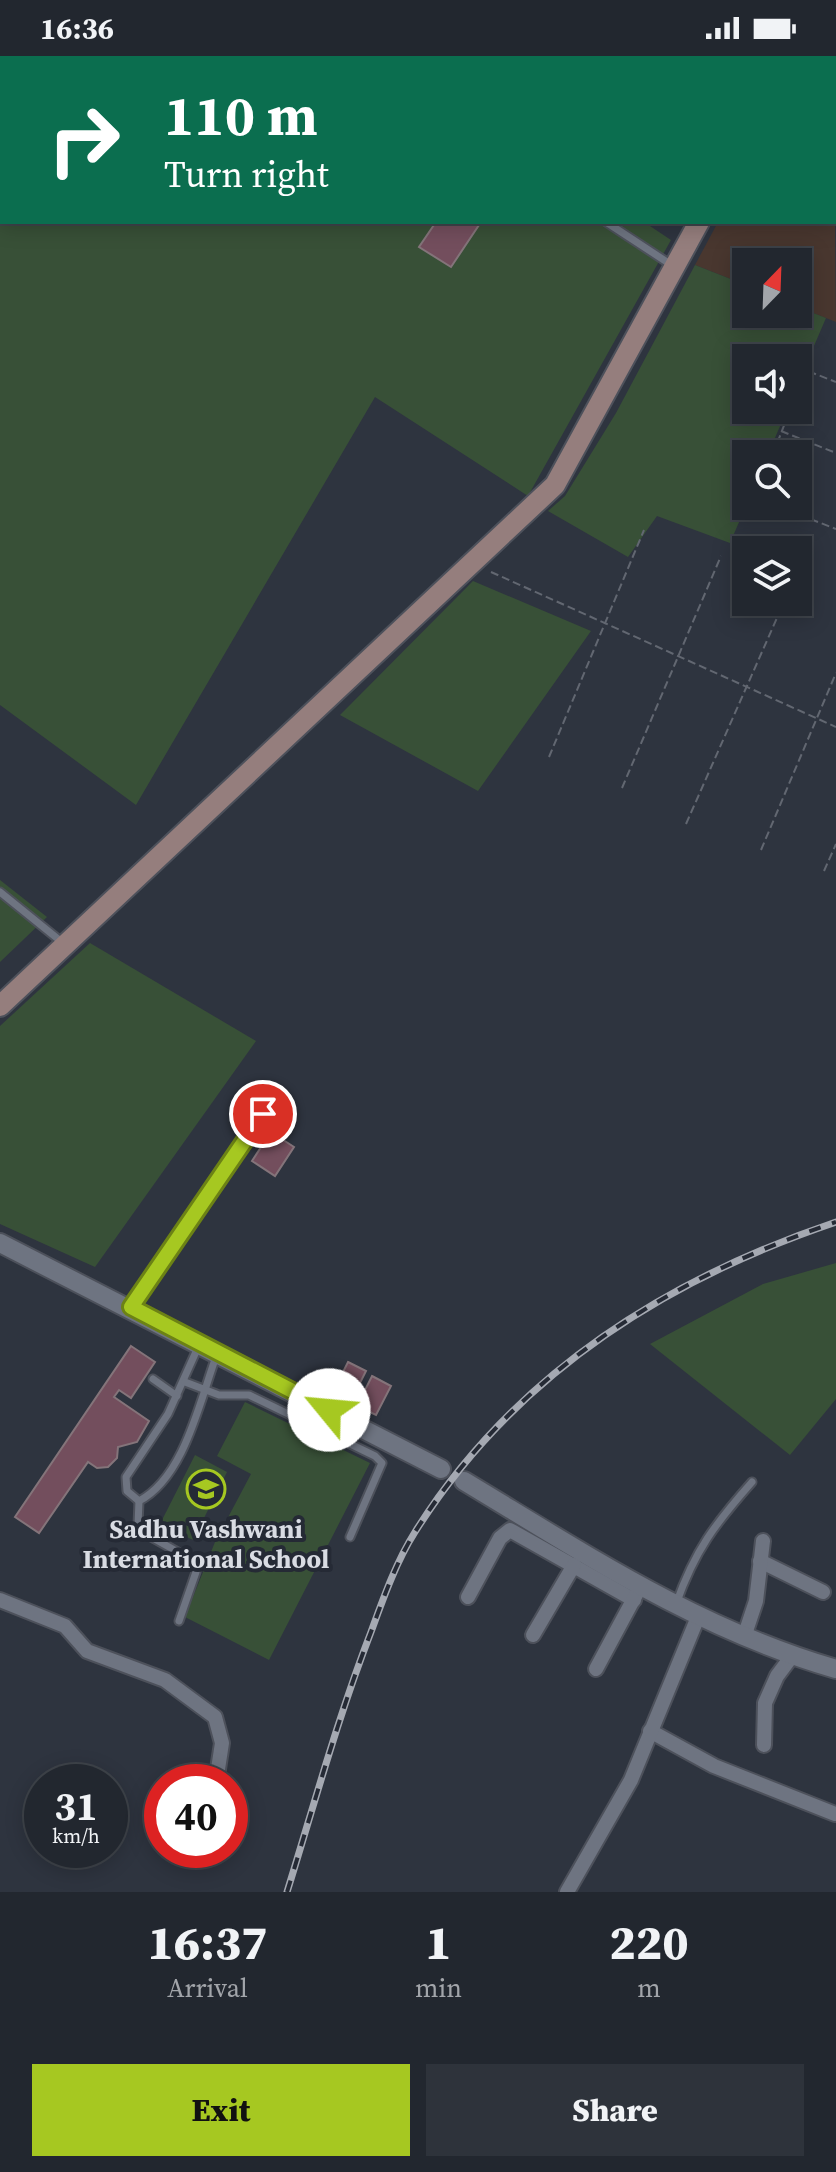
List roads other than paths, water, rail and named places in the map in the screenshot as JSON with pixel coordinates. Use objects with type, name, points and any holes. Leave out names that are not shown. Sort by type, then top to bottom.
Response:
[{"type":"main road","points":[[0,1006],[555,485],[698,224]]},
{"type":"street","points":[[0,1243],[131,1307],[441,1469]]},
{"type":"street","points":[[464,1481],[637,1594]]},
{"type":"street","points":[[468,1597],[500,1538],[510,1530],[574,1565],[637,1594],[676,1606],[792,1656],[836,1669]]},
{"type":"street","points":[[744,1637],[756,1601],[763,1541]]},
{"type":"street","points":[[760,1561],[823,1592]]},
{"type":"street","points":[[533,1635],[574,1565]]},
{"type":"street","points":[[596,1669],[637,1594]]},
{"type":"street","points":[[0,1600],[65,1626],[87,1651],[165,1680],[215,1717],[222,1743],[219,1764]]},
{"type":"street","points":[[567,1892],[631,1780],[698,1617]]},
{"type":"street","points":[[764,1745],[765,1703],[777,1676],[792,1656]]},
{"type":"street","points":[[650,1731],[714,1766],[835,1814]]},
{"type":"lane","points":[[609,224],[675,267]]},
{"type":"lane","points":[[0,892],[65,944]]},
{"type":"lane","points":[[131,1307],[263,1114]]},
{"type":"lane","points":[[139,1501],[127,1491],[126,1477],[185,1382],[200,1343]]},
{"type":"lane","points":[[139,1501],[152,1494],[173,1464],[196,1421],[217,1352]]},
{"type":"lane","points":[[153,1379],[177,1396]]},
{"type":"lane","points":[[185,1382],[203,1391],[234,1397],[249,1395],[375,1456],[382,1463],[350,1537]]},
{"type":"lane","points":[[676,1606],[686,1575],[710,1530],[752,1482]]},
{"type":"lane","points":[[139,1501],[136,1517],[144,1533],[194,1561],[196,1572],[179,1621]]},
{"type":"railway","points":[[287,1892],[337,1729],[385,1594],[415,1532],[454,1476],[498,1426],[546,1381],[598,1340],[653,1304],[711,1273],[836,1222]]},
{"type":"place","name":"Sadhu Vashwani International School","points":[[206,1489]]}]
